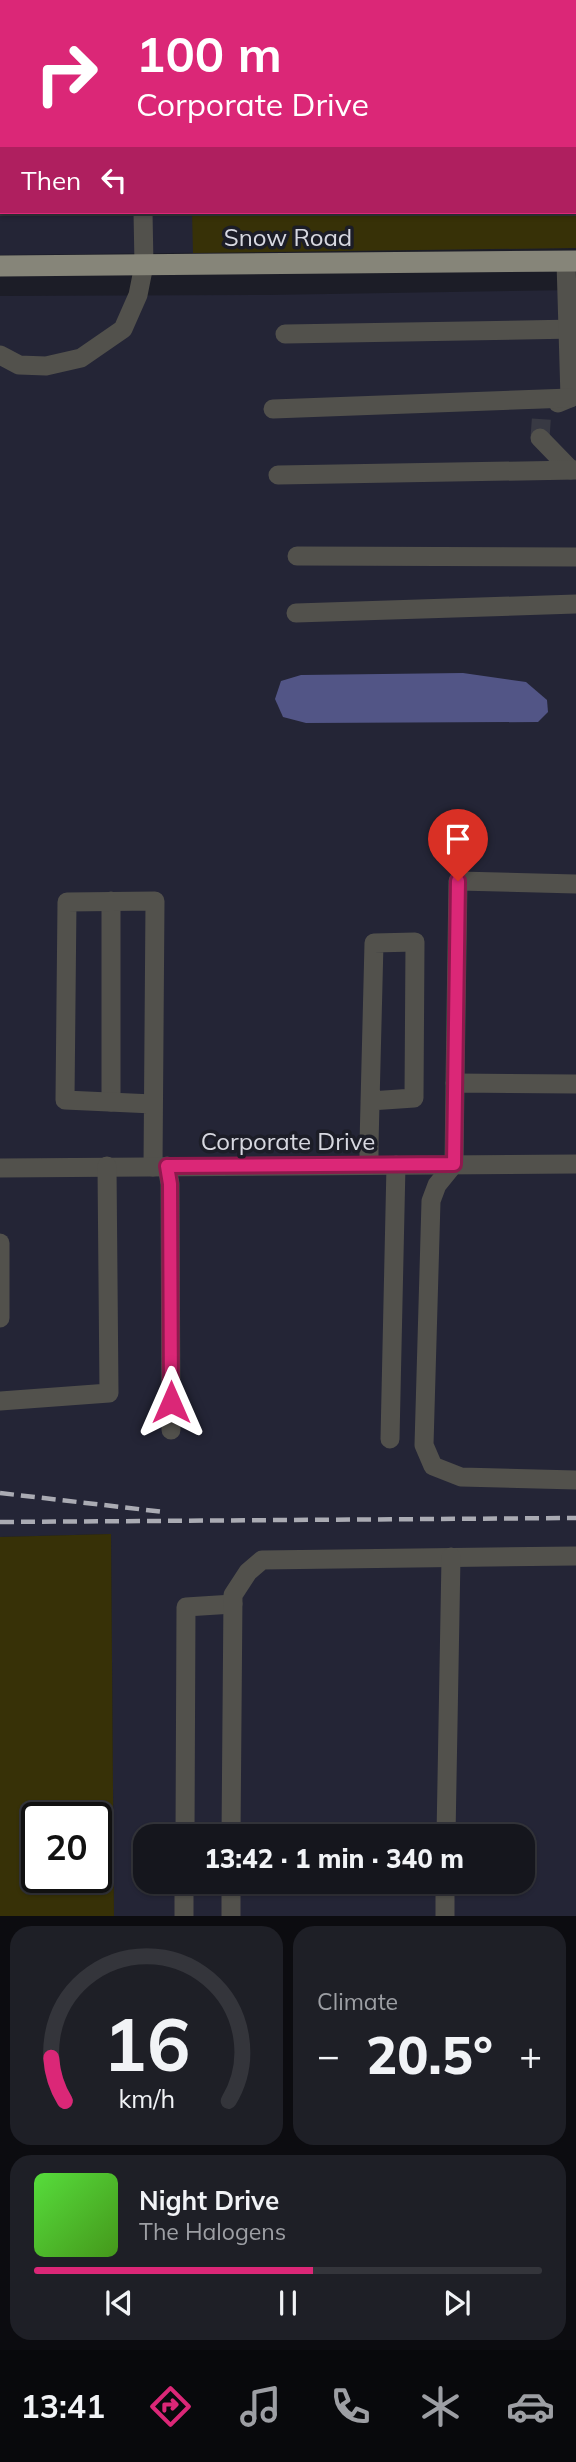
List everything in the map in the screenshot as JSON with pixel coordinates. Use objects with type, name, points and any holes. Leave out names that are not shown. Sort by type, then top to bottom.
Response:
[{"type":"main road","name":"Snow Road","points":[[0,266],[571,261]]},
{"type":"street","points":[[0,355],[19,365],[46,366],[81,358],[123,329],[138,295],[144,265],[143,214]]},
{"type":"street","points":[[570,398],[571,261]]},
{"type":"street","points":[[285,334],[572,329]]},
{"type":"street","points":[[273,409],[570,398]]},
{"type":"street","points":[[542,409],[570,398]]},
{"type":"street","points":[[540,438],[574,470]]},
{"type":"street","points":[[278,475],[574,470]]},
{"type":"street","points":[[297,556],[576,557]]},
{"type":"street","points":[[296,613],[576,604]]},
{"type":"street","points":[[576,884],[458,881],[454,1164],[437,1185],[431,1201],[424,1445],[433,1466],[461,1477],[576,1480]]},
{"type":"street","points":[[111,901],[111,1102]]},
{"type":"street","points":[[153,1104],[65,1100],[67,902],[155,901],[153,1104],[160,1166],[170,1184],[171,1430]]},
{"type":"street","points":[[369,1166],[370,1101],[374,943],[415,942],[414,1098],[370,1101]]},
{"type":"street","points":[[455,1083],[576,1084]]},
{"type":"street","name":"Corporate Drive","points":[[0,1168],[576,1164]]},
{"type":"street","points":[[390,1439],[396,1165]]},
{"type":"street","points":[[0,1401],[109,1393],[107,1166]]},
{"type":"street","points":[[0,1243],[0,1333]]},
{"type":"street","points":[[231,1824],[233,1595],[248,1572],[262,1560],[576,1556]]},
{"type":"street","points":[[446,1824],[451,1557]]},
{"type":"street","points":[[185,1824],[186,1607],[233,1604]]},
{"type":"street","points":[[184,1894],[184,1916]]},
{"type":"street","points":[[231,1894],[231,1916]]},
{"type":"street","points":[[445,1894],[445,1916]]},
{"type":"shaded area","points":[[0,214],[576,214],[576,248],[0,255]]},
{"type":"shaded area","points":[[192,214],[576,214],[576,248],[193,253]]},
{"type":"shaded area","points":[[576,290],[576,1916],[114,1916],[111,1534],[0,1537],[0,296]]},
{"type":"shaded area","points":[[111,1534],[114,1916],[0,1916],[0,1537]]},
{"type":"water","points":[[463,673],[526,682],[547,700],[548,712],[538,722],[306,723],[283,717],[275,699],[281,681],[301,675]]},
{"type":"tunnel","points":[[540,438],[542,409]]},
{"type":"railway","points":[[0,1493],[164,1512]]},
{"type":"railway","points":[[0,1522],[576,1518]]},
{"type":"route","points":[[171,1402],[170,1184],[167,1166],[454,1164],[458,881]]}]
